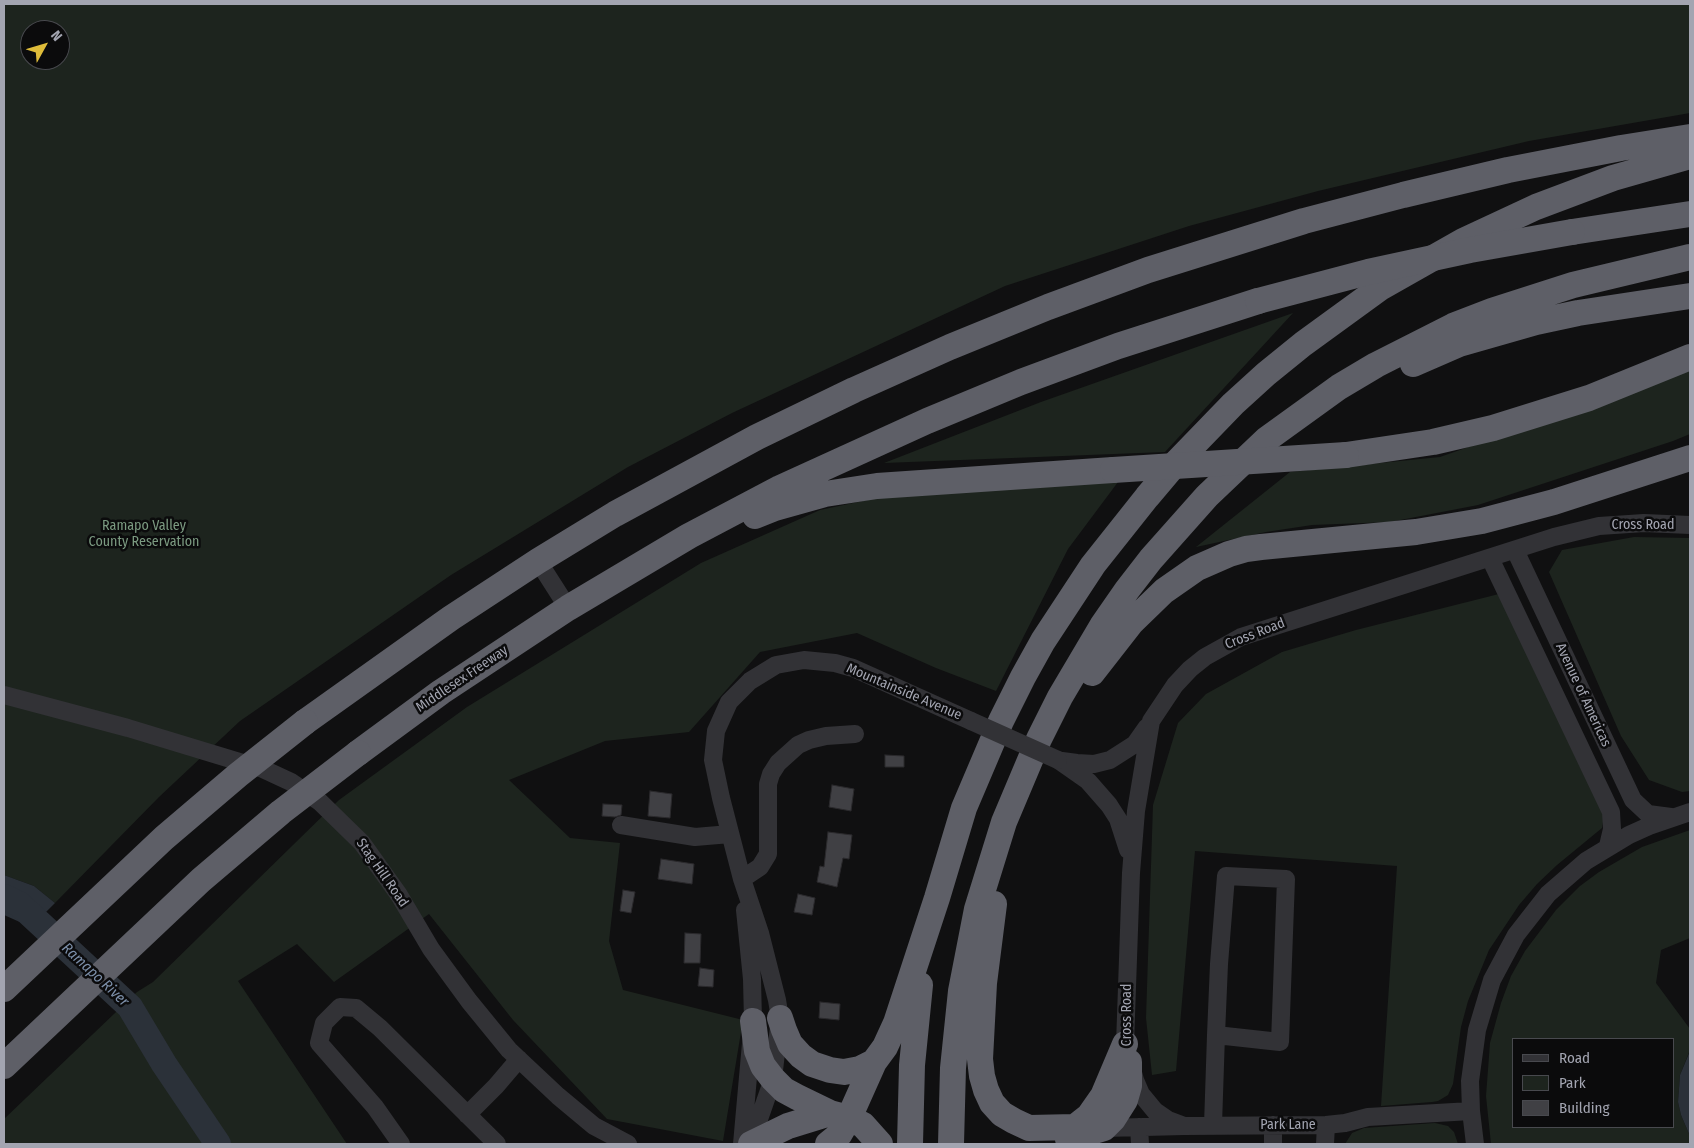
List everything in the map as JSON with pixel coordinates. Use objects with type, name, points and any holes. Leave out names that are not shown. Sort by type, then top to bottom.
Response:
[{"type":"highway","points":[[4,989],[164,838],[238,774],[305,722],[451,618],[538,561],[661,488],[804,414],[950,346],[1099,288],[1254,236],[1394,197],[1518,168],[1690,137]]},
{"type":"highway","points":[[828,1144],[839,1136],[840,1115],[885,1047],[896,1023],[964,808],[981,765],[1023,677],[1043,641],[1078,588],[1118,532],[1168,472],[1233,404],[1302,344],[1380,288],[1420,264],[1485,230],[1551,201],[1613,178],[1690,156]]},
{"type":"highway","points":[[568,608],[642,563],[780,488],[880,441],[972,401],[1071,363],[1258,301],[1386,268],[1470,250],[1690,214]]},
{"type":"highway","points":[[951,1144],[952,1068],[961,991],[977,909],[1004,822],[1039,739],[1079,663],[1127,590],[1179,526],[1207,496],[1267,439],[1339,387],[1415,344],[1453,326],[1534,297],[1615,274],[1690,257]]},
{"type":"highway","points":[[1179,526],[1240,474],[1308,423],[1359,391],[1421,360],[1459,344],[1536,322],[1578,313],[1690,296]]},
{"type":"highway","points":[[568,608],[749,519],[775,508],[825,494],[906,484],[1346,455],[1404,447],[1493,428],[1589,398],[1690,357]]},
{"type":"highway","points":[[1022,780],[1094,670],[1131,623],[1180,578],[1212,560],[1246,549],[1416,532],[1482,521],[1554,502],[1690,458]]},
{"type":"highway","name":"Middlesex Freeway","points":[[4,1066],[202,880],[281,812],[358,753],[465,676],[568,608]]},
{"type":"highway","points":[[1004,822],[984,983],[981,1035],[982,1076],[992,1103],[1002,1114],[1028,1128],[1104,1128]]},
{"type":"highway","points":[[910,1144],[910,1098],[916,1017],[920,985],[937,898]]},
{"type":"highway","points":[[780,1018],[790,1044],[812,1064],[844,1072],[860,1069],[874,1062]]},
{"type":"highway","points":[[754,1021],[757,1050],[763,1066],[773,1080],[784,1090],[863,1125],[880,1144]]},
{"type":"highway","points":[[1075,1127],[1089,1116],[1103,1096],[1127,1053]]},
{"type":"highway","points":[[1022,1144],[1074,1138],[1104,1128],[1117,1114],[1125,1100],[1129,1086],[1127,1053]]},
{"type":"highway","points":[[751,1144],[788,1126],[840,1115]]},
{"type":"street","name":"Cross Road","points":[[1127,1053],[1131,873],[1137,803],[1152,720],[1175,684],[1190,669],[1232,642],[1258,631],[1515,550],[1599,526],[1644,523],[1690,525]]},
{"type":"street","name":"Avenue of Americas","points":[[1515,550],[1633,800],[1648,814],[1672,818]]},
{"type":"street","name":"Avenue of Americas","points":[[1490,558],[1611,812],[1612,829],[1608,846]]},
{"type":"street","points":[[538,561],[568,608]]},
{"type":"street","name":"Mountainside Avenue","points":[[744,1144],[758,1122],[773,1080],[780,1018],[760,933],[742,880],[730,834],[714,760],[716,731],[730,702],[750,681],[776,665],[804,660],[835,663],[852,668],[1058,760],[1088,781],[1114,812],[1124,835],[1131,873]]},
{"type":"street","name":"Stag Hill Road","points":[[4,695],[128,728],[256,766],[290,782],[320,802],[362,843],[399,895],[431,949],[463,994],[509,1050],[594,1126],[628,1144]]},
{"type":"street","name":"Mountainside Avenue","points":[[1058,760],[1077,764],[1094,764],[1110,760],[1135,744],[1144,734],[1152,720]]},
{"type":"street","points":[[742,880],[760,867],[768,854],[768,784],[771,774],[778,763],[798,745],[809,740],[826,736],[855,734]]},
{"type":"street","points":[[1475,1144],[1470,1081],[1477,1030],[1486,997],[1503,958],[1521,928],[1548,894],[1573,871],[1608,846],[1629,835],[1690,812]]},
{"type":"street","points":[[621,825],[695,837],[730,834]]},
{"type":"street","points":[[1213,1125],[1216,1036],[1226,876],[1286,879],[1280,1042],[1216,1036]]},
{"type":"street","name":"Mountainside Avenue","points":[[742,880],[752,979],[754,1021],[744,1144]]},
{"type":"street","points":[[401,1144],[375,1106],[319,1042],[324,1023],[340,1007],[356,1008],[380,1028],[497,1144]]},
{"type":"street","points":[[1127,1053],[1141,1094],[1155,1111],[1168,1120],[1184,1126]]},
{"type":"street","points":[[467,1115],[496,1086],[519,1059]]},
{"type":"street","name":"Park Lane","points":[[1104,1128],[1140,1136],[1184,1126],[1326,1125],[1345,1123],[1368,1117],[1471,1111]]},
{"type":"street","points":[[1273,1125],[1273,1144]]},
{"type":"street","points":[[1325,1144],[1326,1125]]},
{"type":"green space","name":"Ramapo Valley County Reservation","points":[[4,4],[1690,4],[1690,113],[1529,141],[1318,191],[1189,226],[1005,286],[732,413],[628,467],[451,575],[240,721],[159,797],[55,903],[34,886],[4,875]]},
{"type":"green space","points":[[1293,313],[1165,452],[884,463],[1041,402]]},
{"type":"green space","points":[[1690,369],[1690,434],[1673,441],[1478,505],[1390,522],[1312,525],[1266,532],[1196,547],[1290,472],[1440,457]]},
{"type":"green space","points":[[1118,482],[1068,549],[996,691],[936,668],[857,633],[760,652],[689,732],[605,741],[509,780],[570,838],[620,843],[609,941],[623,990],[743,1020],[723,1141],[607,1119],[513,1020],[429,914],[334,982],[297,944],[238,981],[347,1144],[4,1144],[4,1119],[137,992],[153,982],[339,800],[467,707],[701,563],[820,510],[896,494]]},
{"type":"green space","points":[[1634,537],[1690,538],[1690,791],[1682,792],[1649,780],[1621,736],[1549,572],[1562,550]]},
{"type":"green space","points":[[1499,594],[1604,815],[1602,828],[1537,884],[1519,905],[1489,950],[1468,1001],[1461,1027],[1453,1084],[1448,1095],[1432,1102],[1381,1106],[1397,866],[1195,851],[1176,1071],[1152,1075],[1146,1018],[1153,805],[1178,723],[1206,694],[1282,652],[1356,630]]},
{"type":"green space","points":[[1690,830],[1690,938],[1661,950],[1656,983],[1690,1029],[1690,1050],[1680,1075],[1678,1102],[1690,1136],[1690,1144],[1491,1144],[1486,1096],[1490,1043],[1511,976],[1525,951],[1556,910],[1580,886],[1599,872],[1642,847]]},
{"type":"green space","points":[[1435,1123],[1448,1126],[1454,1132],[1458,1144],[1345,1144],[1352,1133],[1364,1128]]},
{"type":"shaded area","points":[[4,875],[34,886],[55,903],[31,927],[4,915]]},
{"type":"shaded area","points":[[1690,1051],[1690,1136],[1678,1102],[1680,1075]]},
{"type":"building","points":[[885,755],[904,756],[904,767],[885,767]]},
{"type":"building","points":[[832,785],[854,789],[851,811],[829,807]]},
{"type":"building","points":[[650,791],[672,794],[670,818],[648,816]]},
{"type":"building","points":[[603,804],[622,805],[621,815],[615,817],[602,816]]},
{"type":"building","points":[[828,832],[852,835],[849,859],[843,858],[837,887],[817,882],[820,866],[824,867]]},
{"type":"building","points":[[661,859],[694,864],[692,884],[658,879]]},
{"type":"building","points":[[623,890],[635,892],[631,913],[620,911]]},
{"type":"building","points":[[798,894],[815,898],[812,915],[794,912]]},
{"type":"building","points":[[685,933],[701,934],[700,963],[684,963]]},
{"type":"building","points":[[700,968],[714,970],[713,987],[698,986]]},
{"type":"building","points":[[820,1002],[840,1004],[839,1020],[819,1018]]},
{"type":"waterway","name":"Ramapo River","points":[[4,897],[19,904],[130,1007],[164,1064],[218,1144]]}]
